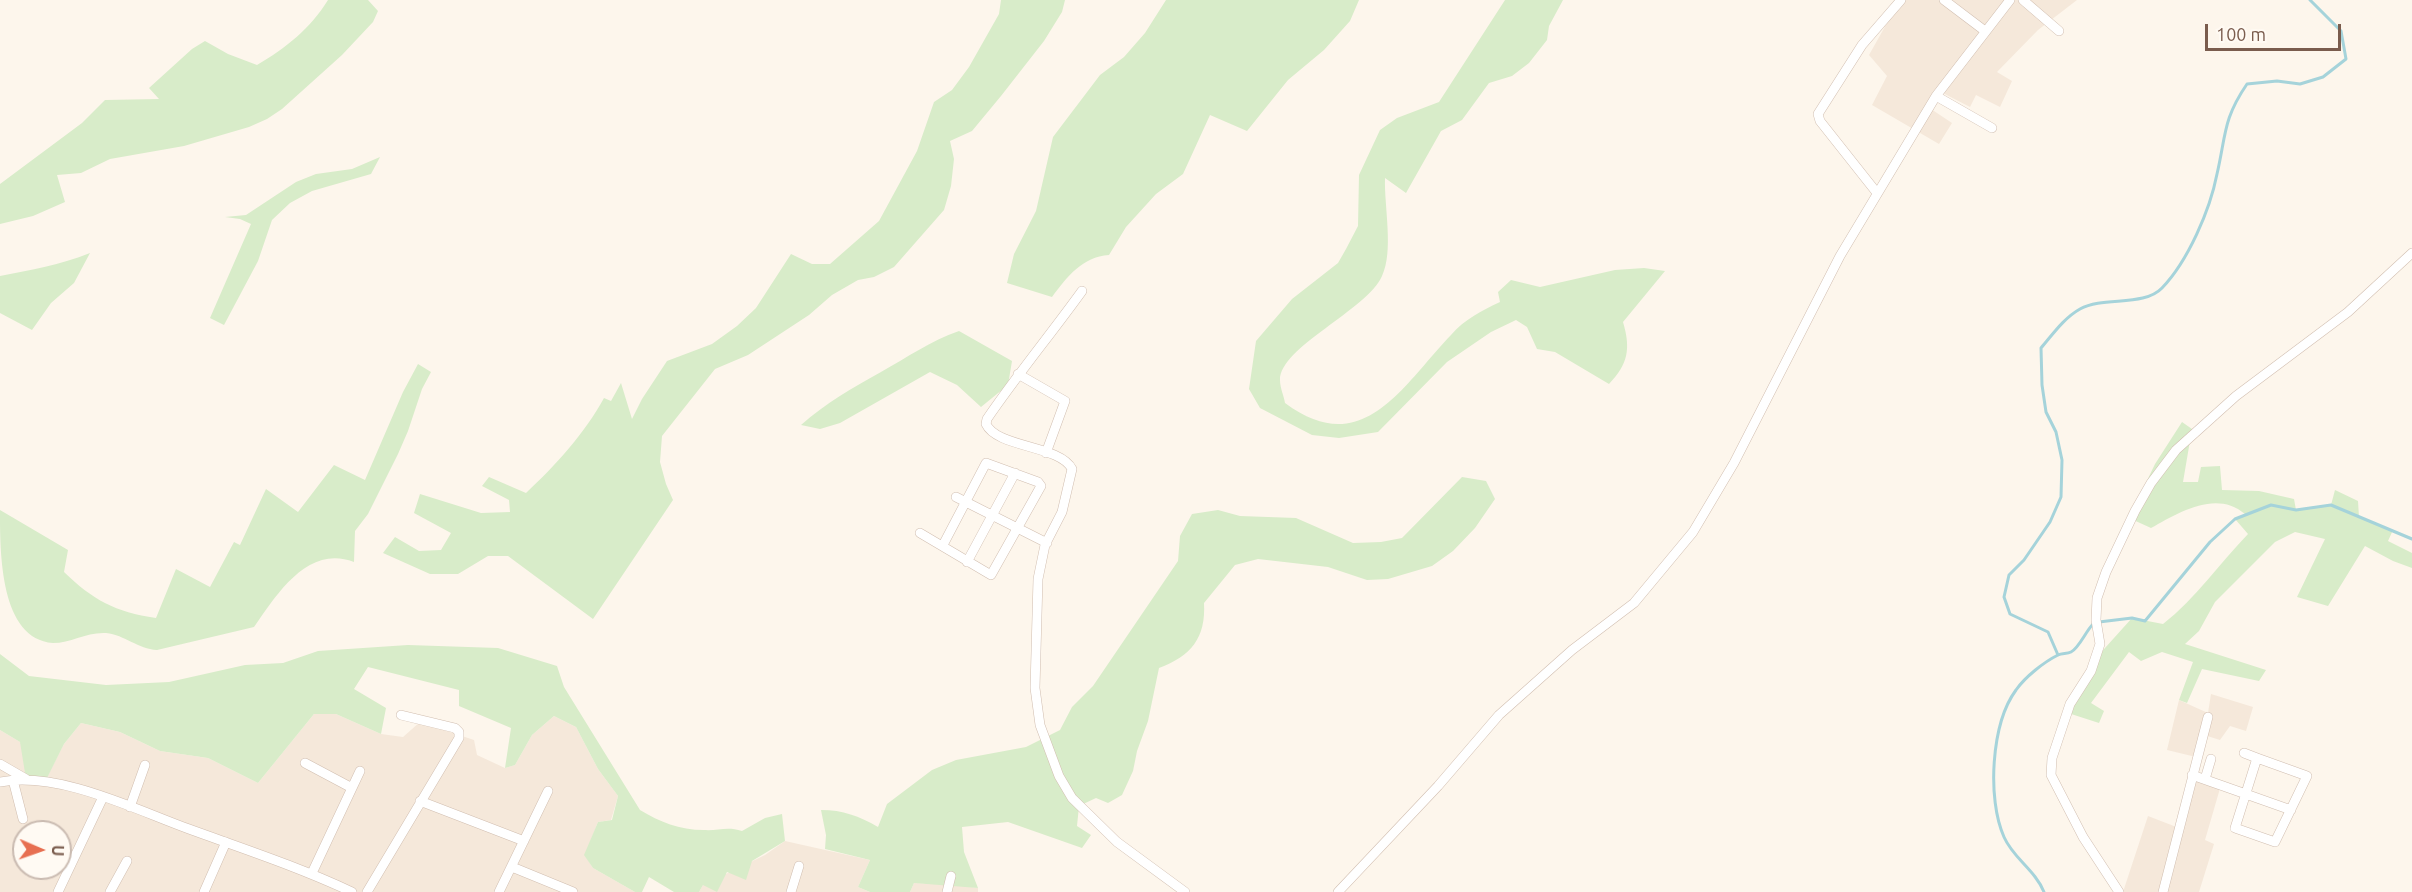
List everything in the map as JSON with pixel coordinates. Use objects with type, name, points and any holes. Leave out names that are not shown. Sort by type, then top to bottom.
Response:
[{"type":"street","points":[[1877,193],[1820,121],[1818,114],[1862,45],[1901,0]]},
{"type":"street","points":[[1944,0],[1985,32]]},
{"type":"street","points":[[1338,892],[1438,786],[1499,715],[1572,650],[1635,603],[1693,532],[1734,464],[1840,256],[1877,193],[1936,96],[2010,0]]},
{"type":"street","points":[[2023,0],[2059,31]]},
{"type":"street","points":[[1936,96],[1992,128]]},
{"type":"street","points":[[2119,892],[2083,837],[2051,775],[2052,759],[2070,704],[2091,671],[2100,644],[2096,620],[2097,598],[2106,572],[2151,483],[2176,450],[2236,396],[2348,312],[2412,253]]},
{"type":"street","points":[[1082,291],[1046,342],[1018,374],[987,419],[986,424],[994,434],[1046,453],[1067,463],[1072,469],[1062,512],[1041,559],[1038,579],[1035,688],[1040,725],[1059,776],[1072,798],[1117,842],[1185,892]]},
{"type":"street","points":[[1018,374],[1065,402],[1046,453]]},
{"type":"street","points":[[920,533],[943,545],[967,562],[992,574],[1041,486],[1016,473],[986,463],[943,545]]},
{"type":"street","points":[[967,562],[1016,473]]},
{"type":"street","points":[[956,497],[1047,543]]},
{"type":"street","points":[[367,892],[453,749],[459,732],[436,722],[401,715]]},
{"type":"street","points":[[2163,892],[2208,717]]},
{"type":"street","points":[[2244,753],[2307,776],[2275,842],[2235,828],[2257,758]]},
{"type":"street","points":[[2205,779],[2211,759]]},
{"type":"street","points":[[305,763],[352,788]]},
{"type":"street","points":[[0,764],[26,779],[103,797],[312,873],[352,892]]},
{"type":"street","points":[[130,807],[145,765]]},
{"type":"street","points":[[312,873],[360,771]]},
{"type":"street","points":[[2192,776],[2291,810]]},
{"type":"street","points":[[0,782],[26,779]]},
{"type":"street","points":[[13,780],[23,819]]},
{"type":"street","points":[[499,892],[548,792]]},
{"type":"street","points":[[58,892],[103,797]]},
{"type":"street","points":[[420,801],[524,841]]},
{"type":"street","points":[[204,892],[226,842]]},
{"type":"street","points":[[110,892],[127,861]]},
{"type":"street","points":[[790,892],[799,866]]},
{"type":"street","points":[[513,867],[573,892]]},
{"type":"street","points":[[947,892],[951,876]]},
{"type":"shaded area","points":[[1900,0],[2077,0],[2038,30],[1997,72],[2012,81],[2000,107],[1976,95],[1970,107],[1939,91],[1928,107],[1952,123],[1939,144],[1872,105],[1887,76],[1869,55]]},
{"type":"shaded area","points":[[2211,694],[2253,707],[2246,731],[2230,726],[2220,740],[2201,734],[2196,757],[2167,750],[2179,700],[2208,713]]},
{"type":"shaded area","points":[[314,714],[336,714],[381,734],[403,737],[420,722],[474,740],[477,755],[505,768],[515,765],[532,735],[554,716],[576,727],[598,769],[618,796],[611,820],[598,822],[585,855],[593,868],[635,892],[0,892],[0,730],[20,742],[45,781],[64,744],[81,723],[120,732],[160,751],[208,758],[258,783]]},
{"type":"shaded area","points":[[2191,779],[2221,785],[2205,840],[2214,844],[2199,892],[2123,892],[2148,816],[2179,828]]},
{"type":"shaded area","points":[[785,841],[870,860],[858,887],[870,892],[699,892],[703,885],[765,855]]},
{"type":"shaded area","points":[[914,883],[978,888],[978,892],[910,892]]},
{"type":"green space","points":[[328,0],[368,0],[378,11],[373,22],[342,55],[282,109],[249,127],[184,146],[110,159],[81,173],[57,175],[65,202],[33,216],[0,224],[0,184],[82,123],[105,100],[159,99],[149,88],[192,49],[205,41],[228,54],[257,65],[297,37]]},
{"type":"green space","points":[[1001,0],[1065,0],[1062,12],[1044,41],[1001,96],[972,131],[950,141],[954,159],[951,186],[944,210],[894,267],[874,277],[858,280],[832,295],[809,315],[748,355],[715,369],[662,436],[660,462],[673,500],[593,619],[508,556],[488,556],[458,574],[430,574],[383,553],[395,537],[419,551],[441,550],[451,533],[414,513],[420,494],[481,513],[510,512],[509,500],[482,486],[489,477],[526,493],[569,449],[604,398],[611,401],[621,383],[632,419],[667,361],[712,344],[737,326],[756,308],[791,254],[812,264],[830,264],[879,221],[917,151],[934,102],[952,90],[969,67],[999,14]]},
{"type":"green space","points":[[1166,0],[1359,0],[1350,21],[1324,50],[1288,80],[1247,131],[1210,115],[1183,174],[1156,194],[1126,227],[1109,255],[1091,259],[1076,269],[1052,297],[1007,283],[1014,254],[1036,211],[1053,137],[1100,75],[1124,57],[1145,33]]},
{"type":"green space","points":[[1505,0],[1563,0],[1549,26],[1547,40],[1529,63],[1512,76],[1489,83],[1462,120],[1441,131],[1406,193],[1385,178],[1388,241],[1386,266],[1382,276],[1360,302],[1308,342],[1284,367],[1280,380],[1285,403],[1313,419],[1337,424],[1359,420],[1379,410],[1398,394],[1462,324],[1500,302],[1498,292],[1511,280],[1540,287],[1615,270],[1644,268],[1665,271],[1623,322],[1627,348],[1620,370],[1609,384],[1555,352],[1537,349],[1527,327],[1516,320],[1491,332],[1447,362],[1378,432],[1339,438],[1312,435],[1260,408],[1249,389],[1256,341],[1292,299],[1338,263],[1358,226],[1359,175],[1380,130],[1397,118],[1439,102]]},
{"type":"green space","points":[[380,157],[371,174],[312,191],[290,203],[272,220],[258,261],[224,325],[210,318],[251,224],[240,219],[225,217],[246,215],[296,182],[316,174],[352,169]]},
{"type":"green space","points":[[90,253],[74,283],[51,303],[32,330],[0,313],[0,276],[57,264]]},
{"type":"green space","points":[[959,331],[1012,361],[1008,385],[981,407],[957,385],[930,372],[840,423],[820,429],[801,425],[850,390],[929,344]]},
{"type":"green space","points":[[418,364],[431,372],[422,389],[398,454],[368,514],[355,531],[354,562],[337,558],[322,560],[308,566],[284,587],[254,627],[157,650],[106,633],[53,643],[36,638],[22,627],[13,611],[7,592],[1,549],[0,510],[68,550],[64,572],[95,597],[128,612],[156,618],[176,569],[210,587],[234,542],[240,545],[266,489],[298,512],[334,465],[365,480],[403,392]]},
{"type":"green space","points":[[2182,422],[2192,429],[2183,482],[2198,482],[2201,467],[2220,466],[2222,490],[2259,491],[2294,499],[2296,510],[2331,505],[2335,490],[2358,501],[2359,517],[2393,530],[2388,541],[2412,553],[2412,568],[2365,546],[2328,606],[2297,597],[2325,539],[2295,532],[2275,542],[2215,602],[2199,631],[2185,644],[2266,670],[2259,681],[2202,669],[2187,703],[2179,700],[2193,662],[2162,652],[2141,661],[2129,652],[2091,703],[2104,711],[2099,723],[2068,713],[2096,658],[2132,618],[2163,624],[2197,592],[2248,534],[2235,519],[2245,514],[2234,507],[2222,504],[2210,503],[2185,510],[2151,528],[2129,518],[2155,464]]},
{"type":"green space","points":[[1462,477],[1486,481],[1495,499],[1475,528],[1453,551],[1432,566],[1388,579],[1367,580],[1328,567],[1258,559],[1235,565],[1204,603],[1202,626],[1194,644],[1180,658],[1159,668],[1148,721],[1137,751],[1133,771],[1122,795],[1108,803],[1096,798],[1079,806],[1077,826],[1091,835],[1082,848],[1008,822],[962,827],[964,852],[978,888],[914,883],[910,892],[870,892],[858,887],[870,860],[825,849],[826,835],[821,810],[851,814],[878,827],[887,804],[932,770],[956,760],[1026,747],[1060,730],[1072,707],[1093,686],[1178,561],[1180,536],[1192,514],[1218,510],[1240,516],[1296,518],[1353,543],[1381,542],[1402,538]]},
{"type":"green space","points":[[408,645],[498,648],[557,666],[564,687],[640,810],[686,829],[704,830],[742,831],[765,818],[782,814],[785,841],[752,861],[746,880],[727,872],[717,892],[703,885],[699,892],[674,892],[649,877],[642,892],[635,892],[593,868],[584,855],[598,822],[612,820],[618,796],[598,769],[576,727],[554,716],[532,735],[515,765],[505,768],[511,728],[459,706],[459,690],[368,667],[354,689],[386,708],[381,734],[336,714],[314,714],[258,783],[208,758],[160,751],[120,732],[81,723],[64,744],[45,782],[26,779],[20,742],[0,730],[0,654],[29,676],[106,685],[169,682],[245,665],[283,663],[318,651]]},
{"type":"waterway","points":[[2058,655],[2048,632],[2010,614],[2004,597],[2009,575],[2024,560],[2050,522],[2061,497],[2062,460],[2056,432],[2046,412],[2042,385],[2041,348],[2064,322],[2080,309],[2090,305],[2134,300],[2154,294],[2172,277],[2189,250],[2203,219],[2214,188],[2229,118],[2247,84],[2277,81],[2300,84],[2323,77],[2346,59],[2341,31],[2310,0]]},
{"type":"waterway","points":[[2099,622],[2132,618],[2145,621],[2210,542],[2235,519],[2271,505],[2296,510],[2331,505],[2412,539]]},
{"type":"waterway","points":[[2044,892],[2008,844],[1999,821],[1994,783],[1997,741],[2001,722],[2020,685],[2047,662],[2058,655],[2074,650],[2093,624]]}]
